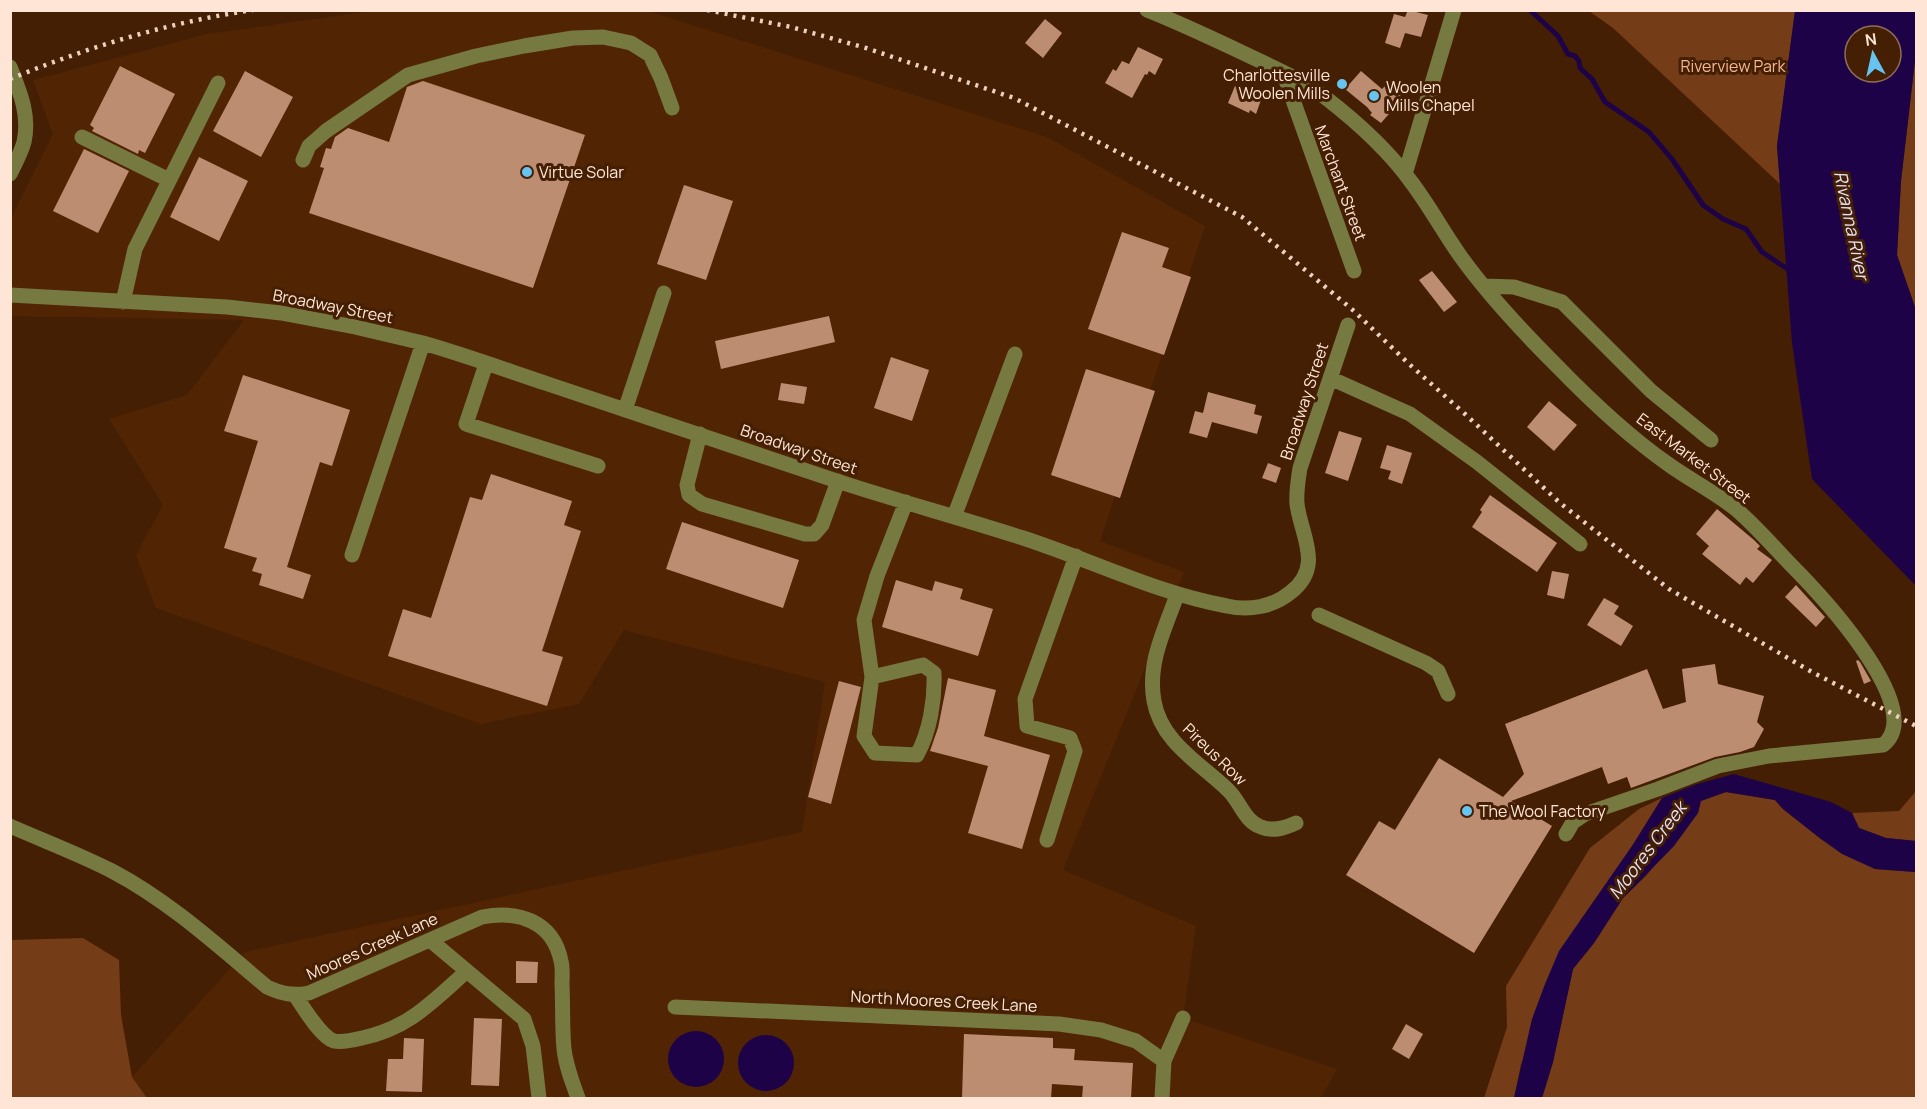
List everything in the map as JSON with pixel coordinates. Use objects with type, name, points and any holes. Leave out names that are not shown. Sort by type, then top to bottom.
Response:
[{"type":"street","name":"East Market Street","points":[[1147,10],[1283,72],[1323,95],[1349,117],[1405,174],[1435,214],[1460,256],[1519,328],[1579,389],[1667,464],[1715,494],[1738,512],[1783,555],[1798,573],[1867,636],[1889,663]]},
{"type":"street","points":[[1405,174],[1454,10]]},
{"type":"street","points":[[303,160],[309,146],[326,130],[408,75],[476,56],[573,38],[603,37],[631,43],[650,55],[662,78],[672,108]]},
{"type":"street","points":[[10,67],[25,106],[26,118],[24,144],[10,174]]},
{"type":"street","name":"Marchant Street","points":[[1283,72],[1354,271]]},
{"type":"street","points":[[123,302],[135,249],[218,83]]},
{"type":"street","points":[[82,137],[169,180]]},
{"type":"street","points":[[1484,286],[1514,287],[1562,302],[1651,392],[1711,440]]},
{"type":"street","points":[[625,410],[664,293]]},
{"type":"street","name":"Broadway Street","points":[[10,295],[227,307],[281,313],[423,343],[838,481],[1076,556],[1177,595],[1245,609],[1277,601],[1292,591],[1300,583],[1305,573],[1309,548],[1297,506],[1297,485],[1300,468],[1348,325]]},
{"type":"street","points":[[352,555],[423,343]]},
{"type":"street","points":[[954,517],[1015,354]]},
{"type":"street","points":[[486,364],[466,424],[598,466]]},
{"type":"street","points":[[1330,378],[1410,414],[1477,462],[1580,544]]},
{"type":"street","points":[[700,434],[687,485],[689,495],[702,504],[805,534],[814,534],[822,525],[838,481]]},
{"type":"street","points":[[872,677],[923,665],[934,673],[935,690],[925,741],[917,755],[875,753],[864,736],[872,677],[864,620],[877,576],[906,502]]},
{"type":"street","points":[[1047,840],[1075,751],[1070,738],[1026,726],[1025,699],[1076,556]]},
{"type":"street","name":"Pireus Row","points":[[1177,595],[1155,656],[1152,672],[1154,704],[1160,719],[1169,736],[1229,791],[1248,819],[1259,827],[1272,830],[1296,823]]},
{"type":"street","points":[[1319,615],[1426,663],[1438,671],[1448,694]]},
{"type":"street","points":[[1566,834],[1573,822],[1585,814],[1718,766],[1769,756],[1884,745],[1894,741],[1903,733],[1908,724]]},
{"type":"street","name":"Moores Creek Lane","points":[[10,826],[111,871],[150,893],[189,921],[267,987],[295,996],[309,993],[482,917],[508,914],[528,919],[540,925],[550,936],[562,962],[564,1050],[568,1073],[578,1098]]},
{"type":"street","points":[[430,940],[524,1019],[533,1046],[539,1098]]},
{"type":"street","points":[[295,996],[323,1034],[333,1041],[352,1041],[381,1034],[416,1016],[467,971]]},
{"type":"street","name":"North Moores Creek Lane","points":[[675,1006],[1059,1024],[1101,1030],[1136,1041],[1164,1061]]},
{"type":"street","points":[[1162,1098],[1164,1061],[1183,1018]]},
{"type":"shaded area","points":[[645,10],[1047,137],[1205,226],[1100,541],[1184,572],[1063,870],[1196,926],[1183,1018],[1337,1069],[1321,1098],[147,1098],[132,1077],[245,952],[802,832],[825,682],[624,630],[579,704],[481,724],[156,608],[136,555],[163,505],[109,419],[187,395],[244,320],[11,316],[10,220],[53,134],[33,80],[207,34],[371,11]]},
{"type":"green space","name":"Riverview Park","points":[[1589,11],[1795,11],[1777,146],[1780,184],[1613,28]]},
{"type":"green space","points":[[1916,52],[1916,310],[1897,255],[1901,181]]},
{"type":"green space","points":[[1916,791],[1916,841],[1886,838],[1859,828],[1852,813],[1899,811]]},
{"type":"green space","points":[[1726,792],[1775,800],[1821,839],[1875,869],[1916,872],[1916,1098],[1542,1098],[1553,1062],[1573,969],[1594,943],[1623,898],[1646,876],[1698,813],[1700,801]]},
{"type":"green space","points":[[1662,798],[1634,843],[1521,1064],[1514,1098],[1484,1098],[1507,1027],[1506,986],[1590,848],[1639,809]]},
{"type":"green space","points":[[83,938],[119,960],[121,1015],[132,1077],[147,1098],[11,1098],[11,940]]},
{"type":"water","name":"Rivanna River","points":[[1795,11],[1916,11],[1916,52],[1901,181],[1897,255],[1916,310],[1916,586],[1812,479],[1792,343],[1777,146]]},
{"type":"water","name":"Moores Creek","points":[[1734,774],[1831,802],[1852,813],[1859,828],[1886,838],[1916,841],[1916,872],[1875,869],[1842,854],[1783,809],[1775,800],[1726,792],[1701,801],[1698,813],[1674,846],[1623,898],[1594,943],[1573,969],[1553,1062],[1542,1098],[1514,1098],[1532,1019],[1559,951],[1634,843],[1662,798],[1697,784]]},
{"type":"water","points":[[696,1031],[707,1033],[716,1039],[722,1048],[724,1059],[722,1070],[716,1079],[707,1085],[696,1087],[685,1085],[676,1079],[670,1070],[668,1059],[670,1048],[676,1039],[685,1033]]},
{"type":"water","points":[[766,1035],[777,1037],[786,1043],[792,1052],[794,1063],[792,1074],[786,1083],[777,1089],[766,1091],[755,1089],[746,1083],[740,1074],[738,1063],[740,1052],[746,1043],[755,1037]]},
{"type":"building","points":[[1408,10],[1428,15],[1421,37],[1405,33],[1400,48],[1385,43],[1394,14],[1405,17]]},
{"type":"building","points":[[1045,19],[1062,33],[1043,58],[1025,43]]},
{"type":"building","points":[[1138,47],[1163,59],[1155,75],[1149,71],[1147,75],[1145,74],[1132,98],[1105,83],[1113,69],[1116,71],[1122,61],[1129,64]]},
{"type":"building","points":[[120,66],[175,94],[145,153],[139,150],[138,154],[92,131],[94,128],[90,125]]},
{"type":"building","points":[[245,71],[293,97],[261,157],[213,131]]},
{"type":"building","name":"Woolen Mills Chapel","points":[[1361,71],[1382,89],[1387,84],[1403,98],[1381,123],[1370,115],[1372,113],[1367,107],[1345,89]]},
{"type":"building","points":[[423,81],[585,135],[533,288],[309,213],[324,168],[320,167],[326,148],[331,149],[335,137],[348,128],[389,142],[407,87]]},
{"type":"building","points":[[1235,86],[1261,100],[1256,114],[1228,103]]},
{"type":"building","points":[[84,149],[129,171],[98,233],[53,211]]},
{"type":"building","points":[[199,157],[248,181],[219,241],[170,217]]},
{"type":"building","points":[[684,185],[733,201],[706,280],[657,264]]},
{"type":"building","points":[[1122,232],[1169,248],[1162,267],[1191,277],[1164,355],[1088,329]]},
{"type":"building","points":[[1432,271],[1457,302],[1444,312],[1419,280]]},
{"type":"building","points":[[829,316],[835,342],[721,369],[715,341]]},
{"type":"building","points":[[891,357],[929,370],[912,421],[874,408]]},
{"type":"building","points":[[1086,369],[1155,391],[1120,498],[1051,475]]},
{"type":"building","points":[[243,375],[350,410],[332,466],[320,462],[287,567],[311,575],[303,599],[259,585],[262,574],[252,571],[257,558],[224,548],[258,441],[224,431]]},
{"type":"building","points":[[781,383],[807,387],[804,404],[778,400]]},
{"type":"building","points":[[1208,392],[1256,405],[1254,414],[1262,416],[1257,434],[1212,422],[1207,438],[1189,433],[1195,411],[1203,413]]},
{"type":"building","points":[[1549,401],[1577,425],[1554,451],[1527,427]]},
{"type":"building","points":[[1339,431],[1362,438],[1348,481],[1325,473]]},
{"type":"building","points":[[1387,445],[1412,453],[1402,484],[1388,479],[1391,471],[1380,468]]},
{"type":"building","points":[[1268,463],[1281,468],[1276,483],[1262,478]]},
{"type":"building","points":[[491,474],[572,501],[564,525],[581,531],[542,651],[563,657],[547,706],[388,656],[403,609],[431,618],[470,497],[482,500]]},
{"type":"building","points":[[1490,495],[1557,543],[1537,572],[1472,527]]},
{"type":"building","points":[[1717,509],[1754,540],[1760,546],[1757,549],[1772,560],[1753,583],[1746,577],[1740,585],[1702,554],[1709,546],[1696,534]]},
{"type":"building","points":[[682,522],[799,560],[783,608],[666,569]]},
{"type":"building","points":[[1552,571],[1569,574],[1564,599],[1547,595]]},
{"type":"building","points":[[896,580],[932,591],[935,581],[963,589],[960,599],[993,609],[978,656],[882,627]]},
{"type":"building","points":[[1796,585],[1825,617],[1816,627],[1785,597]]},
{"type":"building","points":[[1604,598],[1619,606],[1614,614],[1633,626],[1621,646],[1587,625]]},
{"type":"building","points":[[1858,660],[1871,681],[1864,684],[1856,661]]},
{"type":"building","name":"The Wool Factory","points":[[1715,664],[1718,684],[1764,696],[1757,722],[1764,729],[1754,747],[1715,757],[1631,788],[1627,777],[1608,784],[1602,767],[1511,801],[1552,826],[1474,953],[1346,875],[1379,821],[1395,830],[1439,758],[1503,797],[1524,774],[1505,724],[1647,669],[1663,709],[1686,702],[1682,669]]},
{"type":"building","points":[[948,678],[996,690],[984,736],[1050,755],[1022,849],[968,833],[988,766],[930,751],[938,728]]},
{"type":"building","points":[[839,681],[861,687],[831,804],[808,797]]},
{"type":"building","points":[[516,961],[538,962],[537,983],[516,983]]},
{"type":"building","points":[[474,1018],[502,1019],[499,1086],[471,1085]]},
{"type":"building","points":[[1406,1024],[1423,1034],[1409,1059],[1392,1049]]},
{"type":"building","points":[[964,1034],[1053,1038],[1053,1048],[1075,1049],[1074,1060],[1133,1063],[1131,1098],[1082,1098],[1083,1086],[1052,1084],[1051,1098],[962,1098]]},
{"type":"building","points":[[404,1038],[424,1039],[422,1092],[386,1091],[388,1059],[403,1059]]},
{"type":"waterway","points":[[1530,10],[1558,36],[1568,54],[1575,56],[1580,68],[1592,79],[1605,102],[1649,132],[1672,159],[1703,205],[1723,219],[1746,229],[1762,252],[1792,272]]},
{"type":"railway","points":[[10,79],[69,56],[130,37],[191,21],[253,10]]},
{"type":"railway","points":[[707,10],[791,27],[866,48],[1014,98],[1242,217],[1354,311],[1560,503],[1669,589],[1812,672],[1916,726]]},
{"type":"place","name":"Charlottesville Woolen Mills","points":[[1342,84]]},
{"type":"place","name":"Woolen Mills Chapel","points":[[1374,96]]},
{"type":"place","name":"Virtue Solar","points":[[527,172]]},
{"type":"place","name":"The Wool Factory","points":[[1467,811]]}]
